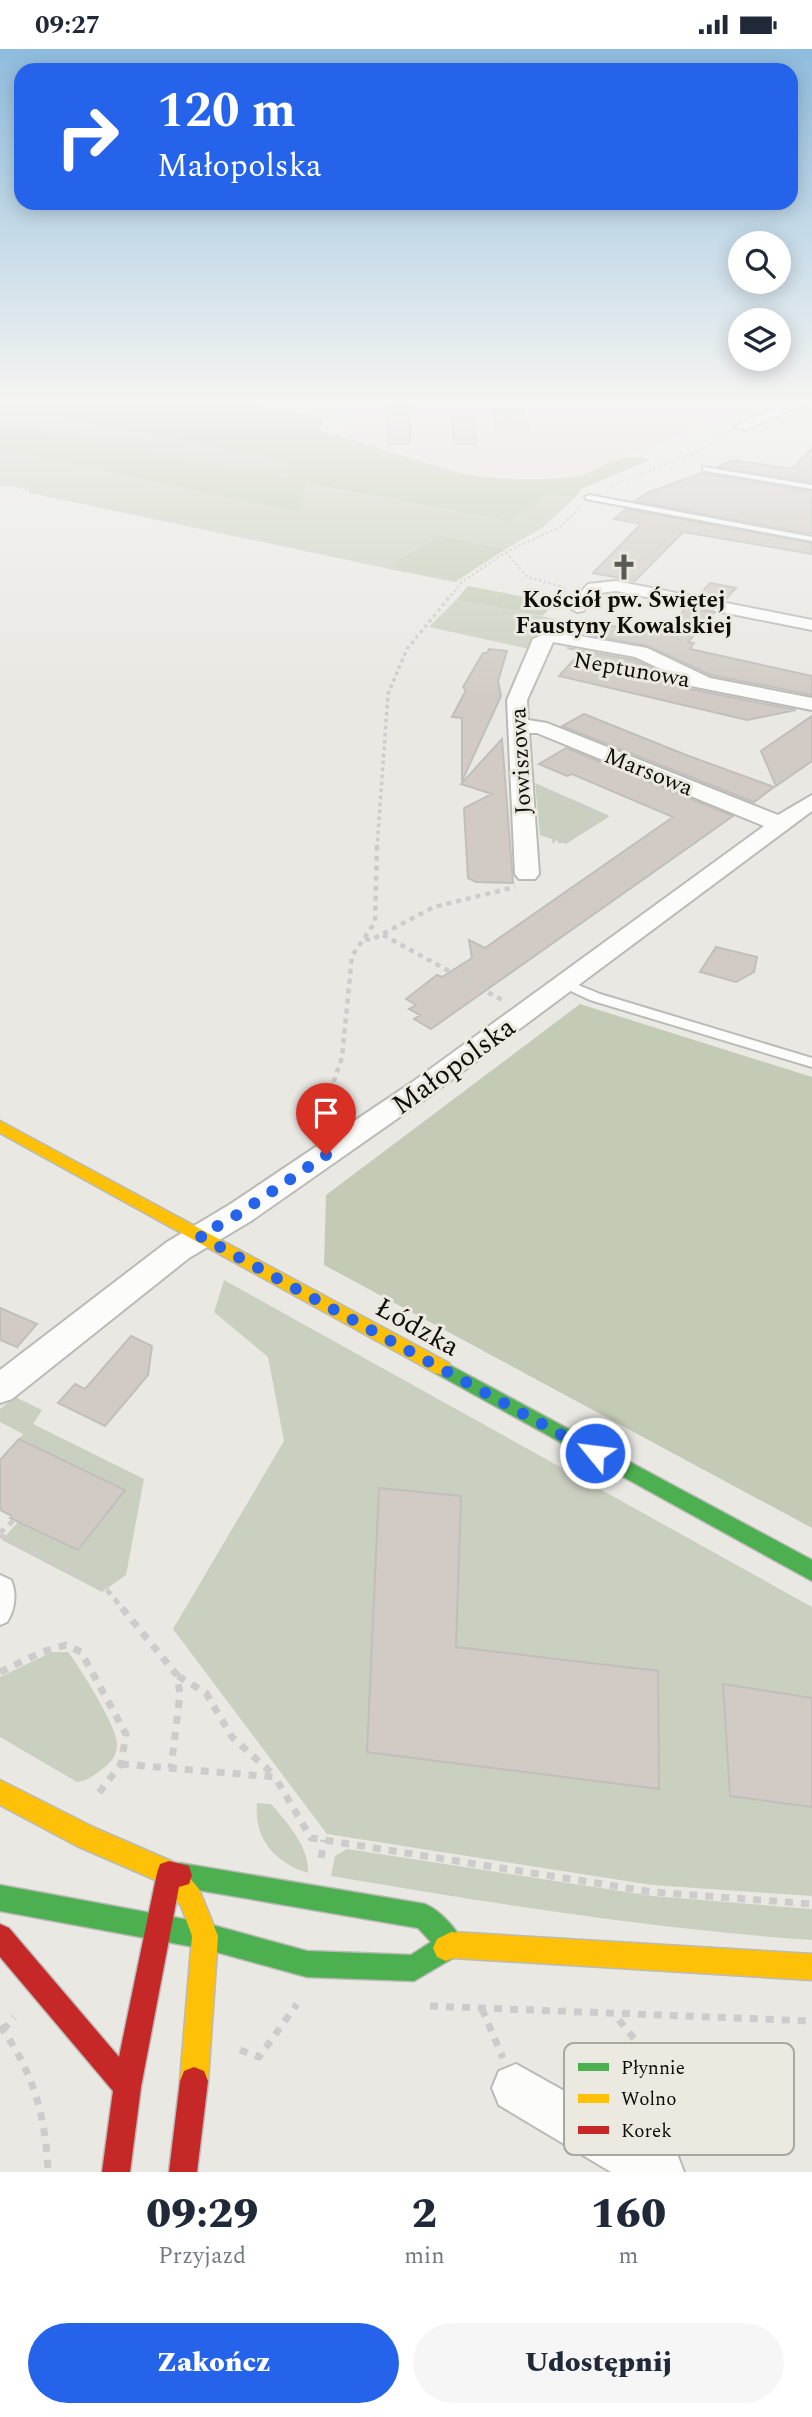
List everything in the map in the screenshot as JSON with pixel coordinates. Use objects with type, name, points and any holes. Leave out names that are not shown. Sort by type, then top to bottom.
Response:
[{"type":"street","points":[[577,607],[594,588],[616,586],[812,625]]},
{"type":"street","name":"Neptunowa","points":[[535,652],[812,704]]},
{"type":"street","name":"Jowiszowa","points":[[527,874],[520,786],[517,694],[535,652]]},
{"type":"street","name":"Marsowa","points":[[517,726],[540,727],[780,824]]},
{"type":"street","name":"Małopolska","points":[[1,1387],[177,1250],[240,1213],[342,1144],[780,824],[810,805]]},
{"type":"street","name":"Łódzka","points":[[0,1126],[812,1571]]},
{"type":"street","points":[[0,1792],[169,1873],[425,1917],[451,1945]]},
{"type":"street","points":[[116,2172],[127,2087],[169,1873]]},
{"type":"street","points":[[169,1873],[190,1898],[205,1936],[200,2034],[183,2172]]},
{"type":"street","points":[[0,1898],[205,1936],[307,1964],[414,1968],[451,1945],[812,1967]]},
{"type":"street","points":[[0,1937],[38,1988],[71,2020],[127,2087]]},
{"type":"street","points":[[516,2088],[564,2117]]},
{"type":"street","points":[[630,2155],[659,2172]]},
{"type":"lane","points":[[601,500],[812,539]]},
{"type":"lane","points":[[564,983],[595,997],[812,1063]]},
{"type":"lane","points":[[0,1584],[4,1586],[4,1610],[0,1616]]},
{"type":"path","points":[[80,500],[462,582]]},
{"type":"path","points":[[342,1144],[328,1132],[322,1117],[342,1057],[352,956],[375,922],[375,869],[388,694],[407,649],[462,582],[506,552],[560,527],[588,500]]},
{"type":"path","points":[[506,552],[527,577],[563,587],[577,607]]},
{"type":"path","points":[[520,786],[536,786],[594,811],[594,823],[564,842],[552,841]]},
{"type":"path","points":[[365,939],[372,940],[434,907],[519,887],[527,874]]},
{"type":"path","points":[[382,934],[508,1003]]},
{"type":"path","points":[[14,1520],[0,1534],[107,1590],[177,1675],[206,1693],[232,1737],[275,1777],[312,1838],[653,1892],[812,1904]]},
{"type":"path","points":[[0,1672],[42,1652],[66,1645],[81,1652],[126,1734],[121,1764],[93,1801]]},
{"type":"path","points":[[171,1768],[180,1694],[177,1675]]},
{"type":"path","points":[[121,1764],[230,1770],[275,1777]]},
{"type":"path","points":[[236,2049],[259,2057],[300,2001],[313,2001]]},
{"type":"path","points":[[417,2005],[812,2021]]},
{"type":"path","points":[[482,2008],[516,2088]]},
{"type":"path","points":[[614,2013],[638,2043]]},
{"type":"path","points":[[0,2027],[30,2077],[43,2108],[48,2172]]},
{"type":"green space","points":[[63,500],[246,500],[299,511],[301,500],[395,500],[511,522],[540,500],[573,500],[542,528],[506,549],[440,535],[385,568]]},
{"type":"green space","points":[[242,500],[302,500],[299,512]]},
{"type":"green space","points":[[396,500],[540,500],[511,522]]},
{"type":"green space","points":[[440,535],[506,549],[455,582],[385,568]]},
{"type":"green space","points":[[468,586],[556,603],[542,616],[456,600]]},
{"type":"green space","points":[[456,600],[556,619],[530,649],[429,627]]},
{"type":"green space","points":[[535,783],[610,816],[566,844],[540,835]]},
{"type":"green space","points":[[580,1004],[812,1077],[812,1528],[324,1265],[326,1195]]},
{"type":"green space","points":[[224,1280],[812,1607],[812,1896],[652,1885],[327,1834],[173,1629],[284,1441],[268,1357],[214,1312]]},
{"type":"green space","points":[[15,1397],[42,1410],[33,1424],[144,1479],[126,1575],[102,1592],[2,1540],[18,1522],[78,1550],[124,1491],[19,1439],[23,1434],[0,1422],[0,1409]]},
{"type":"green space","points":[[52,1652],[68,1652],[97,1697],[116,1736],[117,1748],[110,1762],[93,1776],[77,1782],[0,1737],[0,1677]]},
{"type":"green space","points":[[257,1803],[271,1804],[290,1827],[305,1854],[308,1873],[276,1856],[269,1847],[259,1828]]},
{"type":"green space","points":[[347,1849],[653,1896],[812,1909],[812,1940],[631,1922],[331,1876],[335,1856]]},
{"type":"building","points":[[812,500],[812,534],[635,501]]},
{"type":"building","points":[[626,509],[812,543],[812,554],[683,532],[635,581],[593,573],[641,524],[614,519]]},
{"type":"building","points":[[710,583],[736,588],[725,600],[699,595]]},
{"type":"building","points":[[686,608],[714,613],[688,642],[694,643],[690,649],[812,676],[812,695],[711,675],[648,646],[580,633],[590,622],[662,634]]},
{"type":"building","points":[[567,648],[634,660],[676,679],[678,686],[685,688],[796,710],[747,720],[559,676],[582,651]]},
{"type":"building","points":[[489,649],[507,651],[498,681],[501,696],[462,781],[462,718],[452,717],[466,690],[463,687],[483,653],[487,653]]},
{"type":"building","points":[[584,714],[774,787],[754,802],[562,726]]},
{"type":"building","points":[[812,716],[812,761],[776,786],[761,751]]},
{"type":"building","points":[[502,739],[513,883],[476,882],[468,878],[464,808],[492,794],[461,784]]},
{"type":"building","points":[[566,748],[733,816],[431,1029],[414,1019],[420,1015],[409,1009],[416,1005],[406,999],[437,975],[442,977],[472,958],[469,940],[485,948],[673,817],[572,774],[567,776],[539,764]]},
{"type":"building","points":[[716,947],[757,957],[754,972],[736,982],[700,972]]},
{"type":"building","points":[[0,1308],[37,1324],[17,1347],[0,1340]]},
{"type":"building","points":[[131,1336],[152,1346],[148,1375],[105,1426],[58,1403],[75,1384],[85,1389]]},
{"type":"building","points":[[19,1439],[125,1490],[78,1550],[10,1518],[12,1516],[0,1510],[0,1460]]},
{"type":"building","points":[[379,1488],[461,1496],[456,1647],[658,1671],[659,1789],[367,1752]]},
{"type":"building","points":[[723,1684],[812,1698],[812,1807],[730,1796]]},
{"type":"traffic: fast","points":[[442,1368],[812,1571]]},
{"type":"traffic: fast","points":[[180,1875],[425,1917],[451,1945]]},
{"type":"traffic: fast","points":[[0,1898],[205,1936],[307,1964],[414,1968],[446,1948]]},
{"type":"traffic: slow","points":[[0,1126],[442,1368]]},
{"type":"traffic: slow","points":[[0,1792],[86,1837],[169,1873],[190,1898],[205,1936],[194,2081]]},
{"type":"traffic: slow","points":[[446,1948],[451,1945],[812,1967]]},
{"type":"traffic: jam","points":[[116,2172],[127,2087],[169,1873],[180,1875]]},
{"type":"traffic: jam","points":[[0,1937],[127,2087]]},
{"type":"traffic: jam","points":[[183,2172],[194,2081]]},
{"type":"place","name":"Kościół pw. Świętej Faustyny Kowalskiej","points":[[624,567]]},
{"type":"route","points":[[326,1155],[240,1213],[200,1236],[595,1453]]}]
